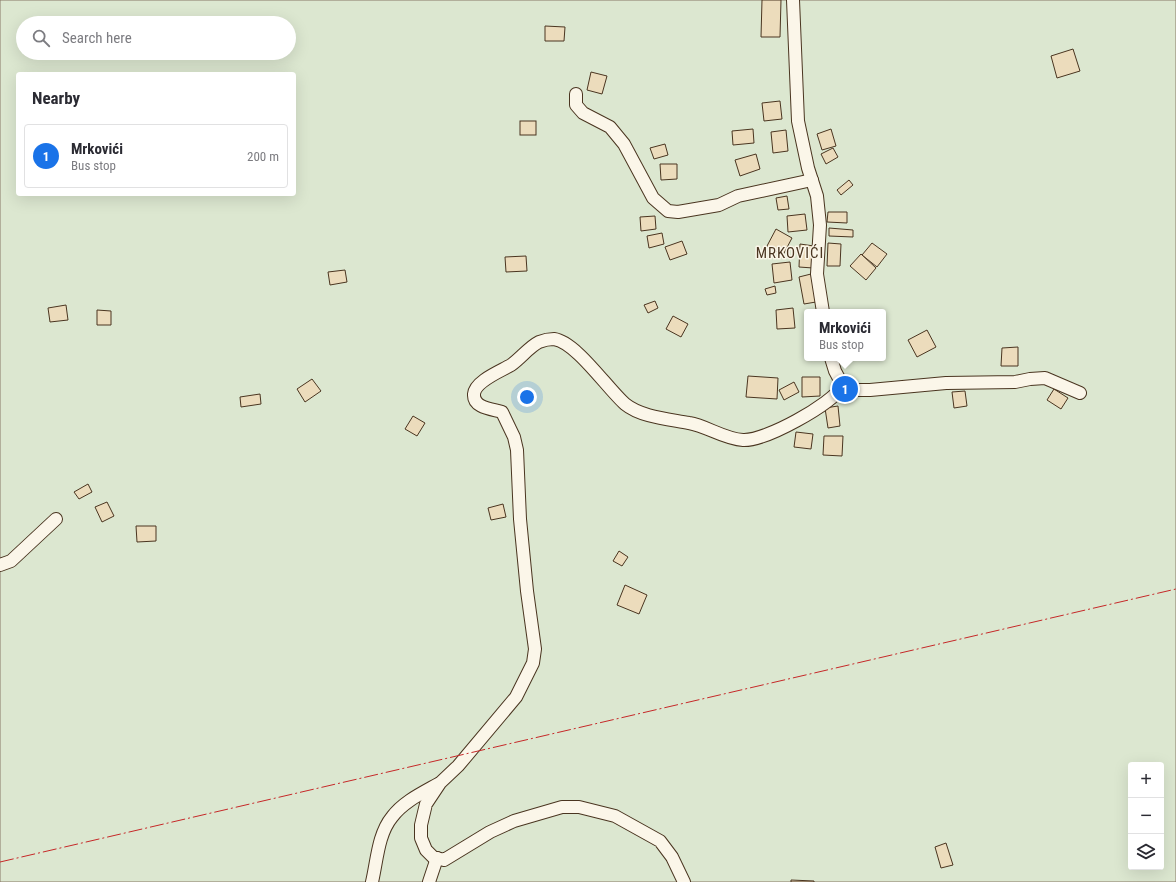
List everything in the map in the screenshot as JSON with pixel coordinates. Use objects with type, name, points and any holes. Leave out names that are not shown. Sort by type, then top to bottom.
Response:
[{"type":"street","points":[[792,0],[798,121],[817,196],[820,225],[817,274],[823,309]]},
{"type":"street","points":[[576,94],[576,105],[583,113],[610,127],[624,144],[652,198],[668,210],[678,212],[719,205],[738,196],[812,180]]},
{"type":"street","points":[[684,882],[672,857],[660,841],[615,816],[579,807],[562,807],[514,821],[490,832],[444,860],[437,858],[426,850],[421,838],[421,825],[426,804],[440,783],[458,766],[516,697],[533,663],[535,648],[527,591],[520,519],[517,450],[514,437],[502,412],[480,406],[475,401],[474,394],[476,388],[487,378],[511,365],[537,343],[546,339],[561,341],[573,350],[626,404],[642,413],[699,424],[722,435],[743,440],[763,437],[783,427],[814,410],[839,392],[843,386]]},
{"type":"street","points":[[832,361],[835,371],[843,386]]},
{"type":"street","points":[[843,386],[870,390],[946,383],[1015,382],[1045,378],[1080,393]]},
{"type":"street","points":[[0,566],[11,561],[56,519]]},
{"type":"street","points":[[372,882],[381,841],[392,817],[420,794],[440,783]]},
{"type":"street","points":[[429,882],[437,858]]},
{"type":"green space","points":[[0,0],[1176,0],[1176,882],[0,882]]},
{"type":"building","points":[[762,0],[781,0],[780,37],[761,37]]},
{"type":"building","points":[[545,26],[565,27],[564,41],[545,41]]},
{"type":"building","points":[[1073,49],[1080,71],[1057,78],[1051,56]]},
{"type":"building","points":[[591,72],[607,76],[602,94],[587,90]]},
{"type":"building","points":[[780,101],[782,119],[764,121],[762,103]]},
{"type":"building","points":[[520,121],[536,121],[536,135],[520,135]]},
{"type":"building","points":[[753,129],[754,143],[733,145],[732,131]]},
{"type":"building","points":[[831,129],[836,146],[822,150],[817,134]]},
{"type":"building","points":[[786,130],[788,151],[773,153],[771,132]]},
{"type":"building","points":[[665,144],[668,155],[654,159],[650,148]]},
{"type":"building","points":[[833,148],[838,157],[826,164],[821,154]]},
{"type":"building","points":[[756,154],[760,169],[740,176],[735,160]]},
{"type":"building","points":[[660,164],[677,164],[677,179],[661,180]]},
{"type":"building","points":[[849,180],[853,185],[841,195],[837,190]]},
{"type":"building","points":[[787,196],[789,209],[778,210],[776,198]]},
{"type":"building","points":[[828,212],[847,212],[847,223],[827,222]]},
{"type":"building","points":[[805,214],[807,230],[788,232],[787,216]]},
{"type":"building","points":[[655,216],[656,229],[641,231],[640,217]]},
{"type":"building","points":[[829,228],[853,230],[853,237],[829,236]]},
{"type":"building","points":[[776,229],[792,238],[783,255],[767,246]]},
{"type":"building","points":[[662,233],[664,244],[649,248],[647,236]]},
{"type":"building","points":[[682,241],[687,254],[670,260],[665,247]]},
{"type":"building","points":[[828,243],[841,244],[840,266],[827,266]]},
{"type":"building","points":[[872,243],[887,254],[877,267],[862,255]]},
{"type":"building","points":[[800,244],[814,246],[813,268],[799,267]]},
{"type":"building","points":[[861,254],[876,268],[866,280],[850,266]]},
{"type":"building","points":[[526,256],[527,271],[506,272],[505,257]]},
{"type":"building","points":[[790,262],[792,280],[774,283],[772,264]]},
{"type":"building","points":[[345,270],[347,282],[330,285],[328,272]]},
{"type":"building","points":[[811,274],[816,302],[804,304],[799,277]]},
{"type":"building","points":[[775,286],[776,293],[767,295],[765,289]]},
{"type":"building","points":[[655,301],[658,308],[648,313],[644,305]]},
{"type":"building","points":[[66,305],[68,320],[50,322],[48,308]]},
{"type":"building","points":[[793,308],[795,328],[777,329],[776,310]]},
{"type":"building","points":[[97,310],[111,311],[111,325],[97,325]]},
{"type":"building","points":[[673,316],[688,324],[681,337],[666,329]]},
{"type":"building","points":[[927,330],[936,347],[917,357],[908,340]]},
{"type":"building","points":[[1018,347],[1018,366],[1001,366],[1002,348]]},
{"type":"building","points":[[748,376],[778,378],[777,399],[746,397]]},
{"type":"building","points":[[802,377],[820,377],[820,396],[802,397]]},
{"type":"building","points":[[312,379],[321,391],[305,402],[297,389]]},
{"type":"building","points":[[794,382],[799,392],[784,400],[779,390]]},
{"type":"building","points":[[1054,389],[1068,398],[1061,409],[1047,400]]},
{"type":"building","points":[[965,391],[967,406],[954,408],[952,392]]},
{"type":"building","points":[[260,394],[261,404],[241,407],[240,397]]},
{"type":"building","points":[[838,406],[840,426],[828,428],[825,408]]},
{"type":"building","points":[[413,416],[425,423],[417,436],[405,429]]},
{"type":"building","points":[[796,432],[813,434],[811,449],[794,447]]},
{"type":"building","points":[[824,436],[843,436],[842,456],[823,455]]},
{"type":"building","points":[[88,484],[92,492],[79,499],[74,492]]},
{"type":"building","points":[[107,502],[114,516],[102,522],[95,507]]},
{"type":"building","points":[[503,504],[506,517],[491,520],[488,508]]},
{"type":"building","points":[[136,526],[156,526],[156,541],[137,542]]},
{"type":"building","points":[[619,551],[628,557],[622,566],[613,561]]},
{"type":"building","points":[[625,585],[647,595],[639,614],[617,605]]},
{"type":"building","points":[[946,843],[953,865],[941,868],[935,847]]},
{"type":"building","points":[[791,880],[814,881],[814,882],[791,882]]},
{"type":"power","points":[[0,862],[1176,589]]},
{"type":"place","name":"Mrkovići","points":[[845,389]]},
{"type":"district","name":"MRKOVIĆI","points":[[790,253]]}]
